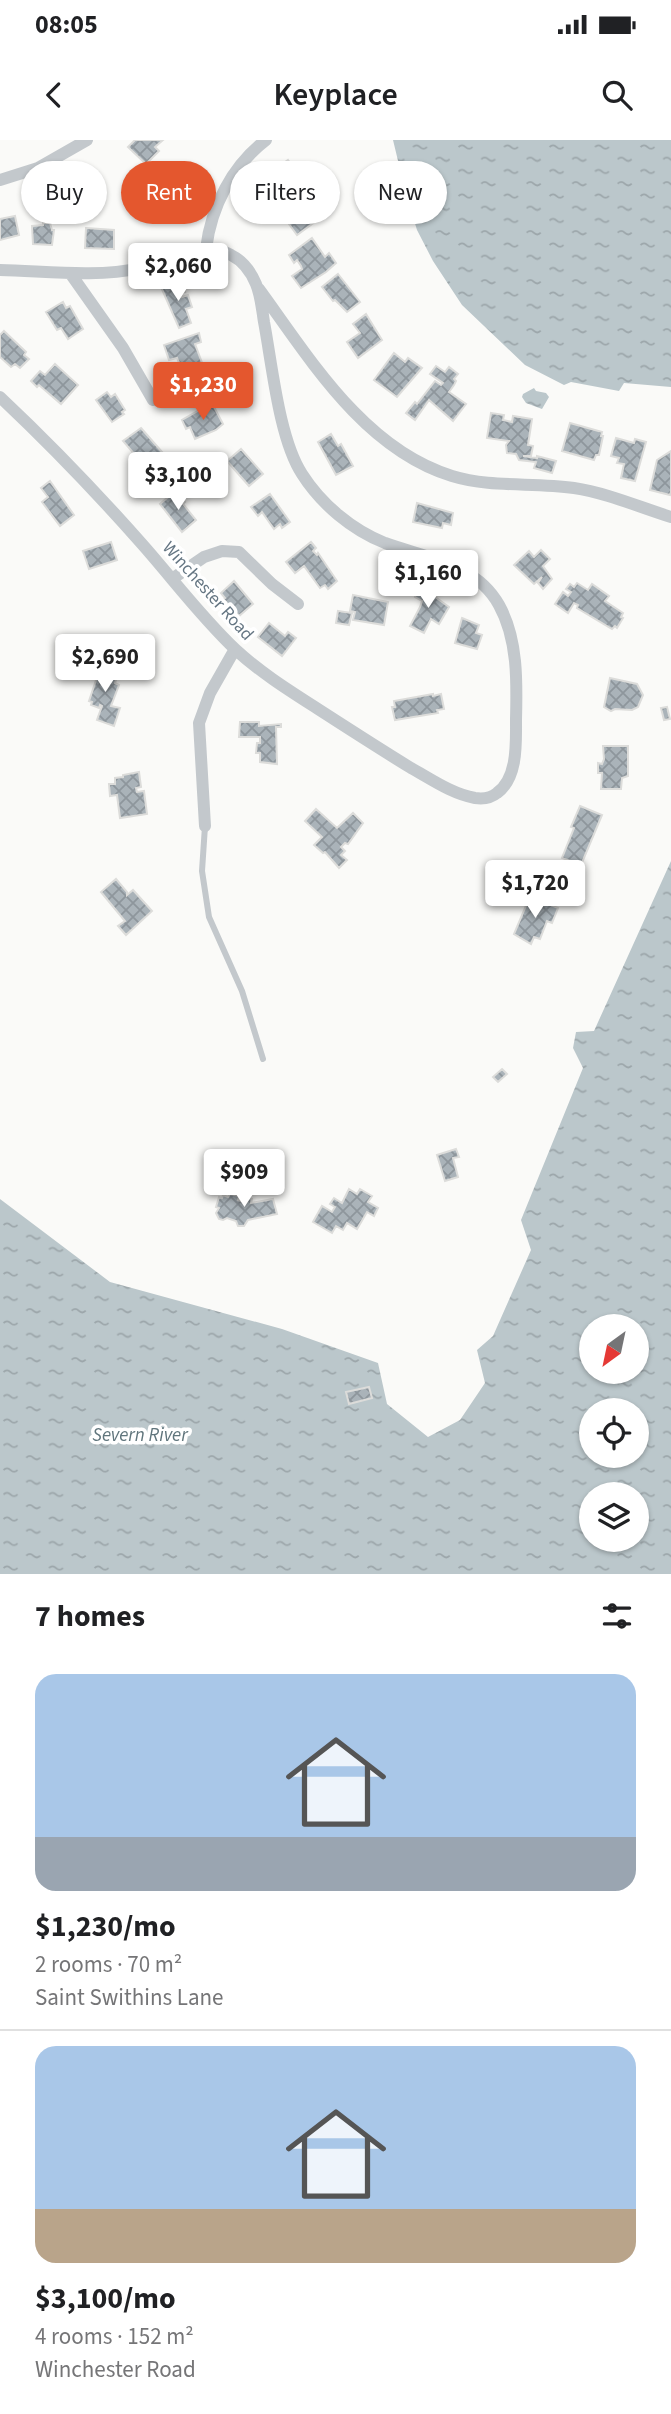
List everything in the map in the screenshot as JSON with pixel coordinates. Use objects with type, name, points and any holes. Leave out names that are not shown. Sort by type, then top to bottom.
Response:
[{"type":"street","points":[[0,180],[38,168],[87,140]]},
{"type":"street","points":[[206,249],[209,225],[231,178],[251,151],[266,140]]},
{"type":"street","points":[[0,270],[70,273],[134,270],[206,249],[218,250],[236,258],[248,268],[257,286],[318,368],[351,407],[373,429],[417,460],[453,476],[498,483],[575,488],[671,517]]},
{"type":"street","points":[[70,273],[123,348],[153,400]]},
{"type":"street","name":"Winchester Road","points":[[0,397],[46,440],[235,649],[281,686],[380,750],[453,791],[476,799],[486,799],[496,794],[509,779],[514,764],[516,667],[505,617],[490,590],[476,578],[446,562],[369,535],[332,510],[312,489],[299,471],[285,429],[257,286]]},
{"type":"street","points":[[172,579],[204,557],[222,551],[239,552],[272,584],[298,604]]},
{"type":"street","points":[[205,826],[199,723],[210,693],[235,649]]},
{"type":"lane","points":[[205,826],[202,871],[209,917],[242,991],[263,1059]]},
{"type":"water","points":[[393,140],[671,140],[671,387],[624,383],[619,391],[571,382],[564,385],[525,365],[462,305],[433,261],[417,230],[415,224],[447,224],[447,161],[398,161]]},
{"type":"water","points":[[534,388],[549,397],[542,409],[526,403],[522,397]]},
{"type":"water","name":"Severn River","points":[[671,861],[671,1574],[0,1574],[0,1199],[110,1282],[282,1329],[378,1363],[387,1404],[428,1437],[460,1420],[485,1383],[477,1350],[493,1336],[531,1250],[521,1220],[583,1068],[573,1048],[576,1032],[594,1031]]},
{"type":"building","points":[[135,140],[163,140],[155,147],[159,151],[149,161],[143,161],[128,147]]},
{"type":"building","points":[[15,216],[19,235],[0,240],[0,219]]},
{"type":"building","points":[[50,224],[54,230],[52,245],[33,244],[32,226]]},
{"type":"building","points":[[289,224],[312,224],[297,235]]},
{"type":"building","points":[[86,228],[114,230],[114,249],[85,248]]},
{"type":"building","points":[[312,238],[325,257],[329,253],[336,263],[301,288],[292,276],[302,269],[301,266],[297,260],[294,263],[289,255]]},
{"type":"building","points":[[338,274],[360,302],[347,312],[333,301],[322,287]]},
{"type":"building","points":[[181,280],[185,292],[180,293],[182,297],[188,295],[192,307],[186,309],[191,323],[179,328],[161,287]]},
{"type":"building","points":[[63,302],[66,308],[70,306],[83,329],[68,339],[61,328],[57,330],[46,312]]},
{"type":"building","points":[[366,314],[382,340],[358,358],[347,342],[360,333],[353,324]]},
{"type":"building","points":[[4,331],[26,352],[24,355],[29,359],[20,368],[15,364],[11,367],[0,357],[0,335]]},
{"type":"building","points":[[199,333],[201,342],[195,344],[204,368],[191,373],[196,387],[179,392],[175,382],[185,377],[177,358],[169,360],[164,345]]},
{"type":"building","points":[[394,353],[405,362],[408,358],[422,368],[397,397],[374,380]]},
{"type":"building","points":[[55,364],[78,385],[61,404],[31,381],[40,371],[45,375]]},
{"type":"building","points":[[436,366],[445,372],[449,367],[458,374],[449,392],[466,404],[453,421],[429,400],[415,420],[406,413],[415,402],[417,404],[435,381],[441,385],[443,383],[430,374]]},
{"type":"building","points":[[107,392],[111,397],[115,394],[125,410],[122,412],[124,414],[112,422],[96,400]]},
{"type":"building","points":[[212,403],[223,424],[195,439],[190,427],[186,429],[182,420]]},
{"type":"building","points":[[491,413],[504,415],[503,420],[512,422],[513,416],[532,419],[528,445],[533,446],[531,456],[523,456],[556,461],[552,473],[534,468],[536,462],[519,460],[516,454],[507,453],[506,445],[509,441],[487,438]]},
{"type":"building","points":[[570,423],[602,432],[599,455],[596,455],[594,460],[562,451]]},
{"type":"building","points":[[141,428],[169,460],[157,470],[147,459],[142,463],[123,441]]},
{"type":"building","points":[[331,434],[338,446],[341,444],[353,466],[336,475],[318,442]]},
{"type":"building","points":[[616,438],[634,443],[635,439],[646,442],[635,481],[621,478],[624,464],[617,463],[619,458],[611,456]]},
{"type":"building","points":[[241,449],[263,474],[249,486],[227,461]]},
{"type":"building","points":[[671,451],[670,495],[650,490],[657,460]]},
{"type":"building","points":[[50,481],[74,515],[60,526],[42,502],[48,497],[41,488]]},
{"type":"building","points":[[173,493],[177,498],[180,496],[196,520],[182,532],[160,504]]},
{"type":"building","points":[[270,494],[290,522],[282,528],[280,524],[274,529],[262,512],[258,516],[251,507]]},
{"type":"building","points":[[417,503],[453,513],[451,525],[443,523],[442,528],[413,522]]},
{"type":"building","points":[[111,542],[117,560],[89,569],[83,551]]},
{"type":"building","points":[[311,542],[316,548],[313,551],[317,555],[318,553],[337,581],[328,589],[325,585],[320,588],[304,566],[295,573],[286,562]]},
{"type":"building","points":[[541,550],[550,559],[543,566],[552,579],[543,589],[538,583],[542,577],[534,584],[514,565],[529,551],[534,557]]},
{"type":"building","points":[[234,581],[253,604],[239,616],[223,599],[225,598],[221,593]]},
{"type":"building","points":[[577,583],[588,590],[592,584],[609,596],[605,601],[623,613],[617,628],[615,626],[612,629],[577,608],[578,605],[574,603],[568,613],[555,604],[563,592],[568,596],[571,592],[566,589],[570,584],[574,587]]},
{"type":"building","points":[[420,586],[449,607],[439,624],[431,619],[424,633],[410,626],[422,601],[415,597]]},
{"type":"building","points":[[353,595],[388,602],[384,625],[353,620],[355,612],[350,611]]},
{"type":"building","points":[[338,611],[352,613],[349,625],[336,623]]},
{"type":"building","points":[[462,618],[479,625],[476,633],[482,635],[477,649],[455,643]]},
{"type":"building","points":[[269,623],[285,636],[288,632],[296,638],[282,656],[258,637]]},
{"type":"building","points":[[98,663],[119,670],[115,683],[119,685],[111,706],[120,708],[114,726],[97,720],[102,706],[99,708],[91,705],[92,702],[89,701],[97,677],[93,676]]},
{"type":"building","points":[[610,678],[637,684],[643,695],[638,707],[611,711],[604,707]]},
{"type":"building","points":[[441,694],[444,709],[437,710],[438,713],[395,720],[392,707],[395,707],[394,701]]},
{"type":"building","points":[[667,707],[670,719],[664,720],[661,708]]},
{"type":"building","points":[[240,722],[259,722],[259,726],[281,724],[281,727],[276,727],[277,764],[260,762],[260,753],[256,753],[260,737],[239,737]]},
{"type":"building","points":[[603,746],[628,746],[628,776],[622,778],[621,789],[601,789],[602,773],[598,773],[598,763],[602,764],[604,759]]},
{"type":"building","points":[[139,772],[141,787],[136,788],[137,792],[144,791],[147,814],[120,818],[117,795],[110,796],[109,784],[115,784],[115,778]]},
{"type":"building","points":[[580,806],[602,815],[581,865],[562,858]]},
{"type":"building","points":[[316,809],[337,828],[353,813],[363,823],[348,844],[345,843],[341,847],[345,851],[341,855],[347,860],[339,868],[325,852],[314,845],[322,837],[305,821]]},
{"type":"building","points":[[116,879],[127,895],[133,890],[152,911],[126,935],[118,926],[125,921],[101,892]]},
{"type":"building","points":[[530,896],[558,908],[552,923],[547,921],[540,939],[534,937],[531,944],[514,934]]},
{"type":"building","points":[[502,1069],[507,1074],[498,1082],[493,1077]]},
{"type":"building","points":[[456,1149],[459,1157],[453,1158],[458,1177],[445,1181],[437,1155]]},
{"type":"building","points":[[349,1189],[357,1194],[360,1189],[372,1196],[368,1202],[378,1208],[374,1216],[367,1212],[357,1229],[347,1223],[343,1230],[336,1226],[332,1233],[313,1222],[322,1206],[332,1212],[335,1207],[330,1204],[334,1198],[342,1203]]},
{"type":"building","points":[[230,1194],[239,1196],[238,1200],[241,1201],[242,1196],[252,1199],[251,1203],[273,1199],[277,1214],[248,1220],[244,1226],[238,1226],[236,1221],[227,1218],[219,1219],[216,1213],[219,1208],[216,1207],[219,1197],[228,1197]]},
{"type":"building","points":[[369,1387],[372,1398],[349,1404],[346,1392]]}]
